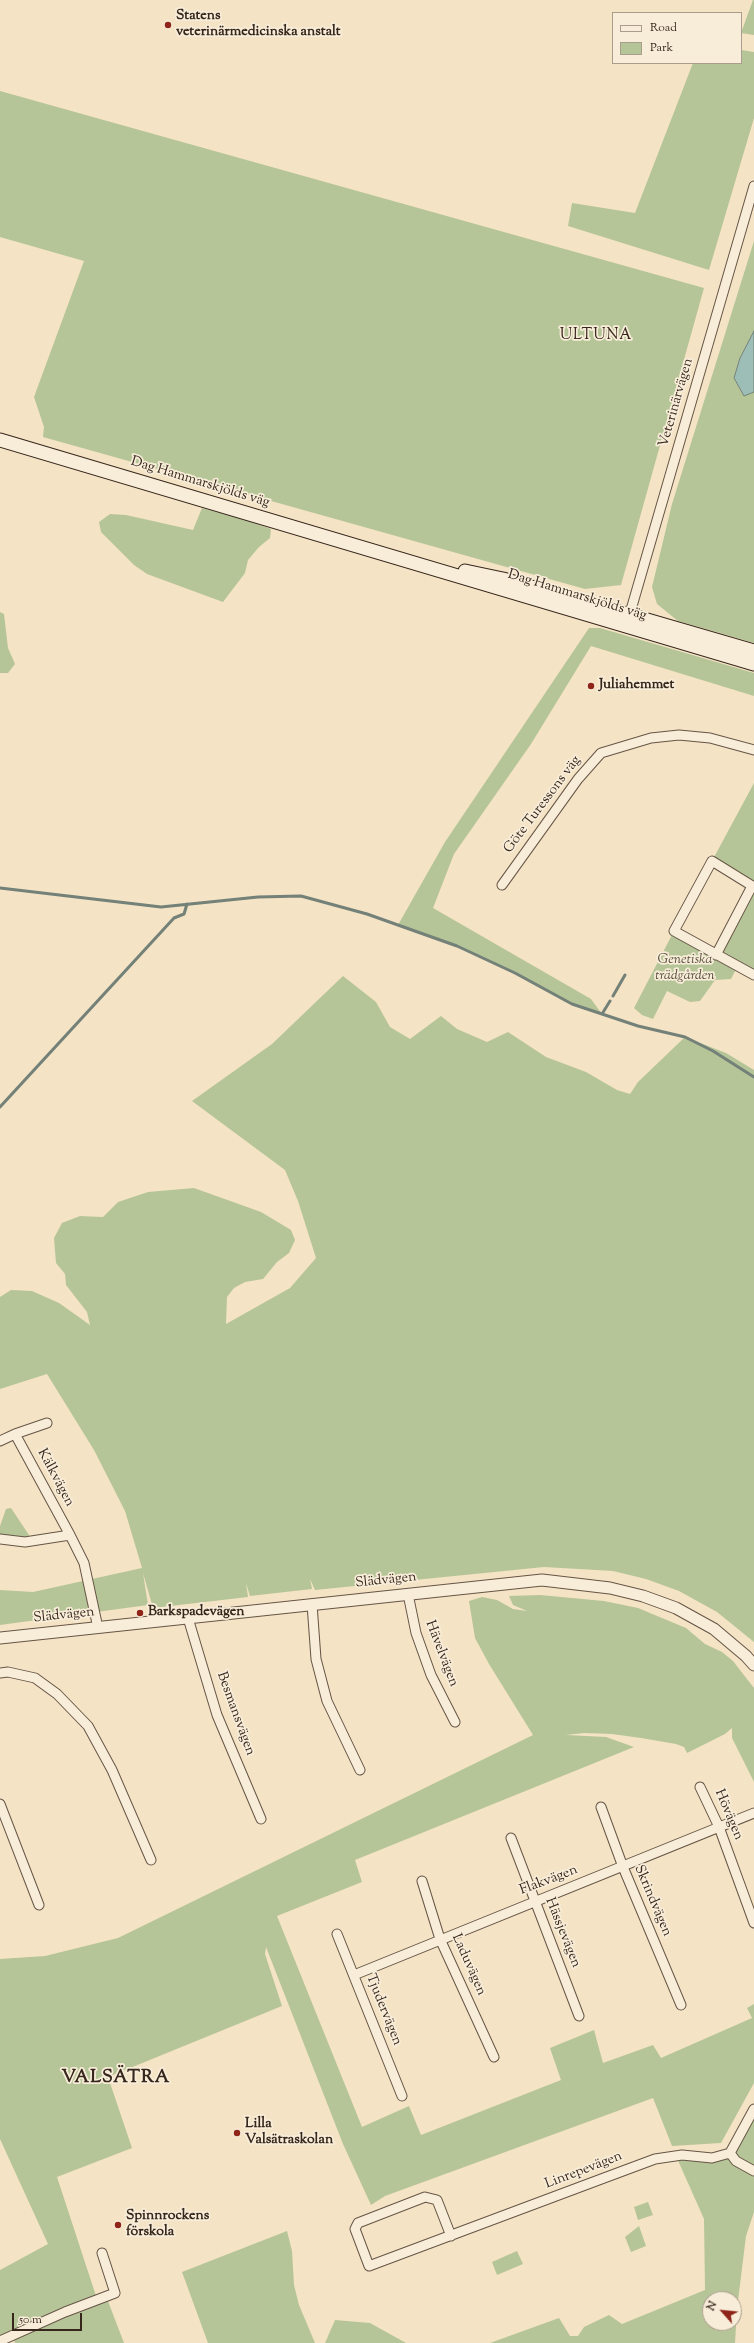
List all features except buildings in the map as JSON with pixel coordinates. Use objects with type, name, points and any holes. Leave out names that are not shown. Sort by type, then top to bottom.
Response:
[{"type":"main road","name":"Dag Hammarskjölds väg","points":[[0,440],[754,664]]},
{"type":"main road","name":"Dag Hammarskjölds väg","points":[[391,557],[503,580],[630,614],[754,651]]},
{"type":"street","name":"Veterinärvägen","points":[[626,627],[754,186]]},
{"type":"street","name":"Göte Turessons väg","points":[[502,885],[578,779],[601,754],[651,738],[679,735],[710,738],[754,750]]},
{"type":"street","points":[[716,955],[753,887],[712,861],[674,931],[716,955],[754,975]]},
{"type":"street","points":[[0,1441],[46,1424]]},
{"type":"street","name":"Kälkvägen","points":[[16,1434],[84,1563],[98,1628]]},
{"type":"street","points":[[0,1540],[25,1542],[70,1535]]},
{"type":"street","name":"Slädvägen","points":[[0,1638],[542,1580],[610,1588],[643,1596],[676,1608],[714,1629],[746,1656],[754,1665]]},
{"type":"street","name":"Hävelvägen","points":[[408,1594],[416,1633],[431,1675],[455,1722]]},
{"type":"street","points":[[312,1604],[316,1659],[327,1701],[360,1770]]},
{"type":"street","name":"Besmansvägen","points":[[188,1618],[217,1716],[261,1819]]},
{"type":"street","points":[[0,1673],[8,1672],[35,1678],[57,1694],[88,1726],[112,1770],[151,1860]]},
{"type":"street","name":"Hövägen","points":[[700,1787],[719,1827],[754,1923]]},
{"type":"street","points":[[0,1804],[39,1905]]},
{"type":"street","name":"Skrindvägen","points":[[601,1806],[623,1867],[681,2005]]},
{"type":"street","name":"Flakvägen","points":[[354,1975],[754,1813]]},
{"type":"street","name":"Hässjevägen","points":[[511,1838],[579,2016]]},
{"type":"street","name":"Laduvägen","points":[[422,1882],[440,1939],[494,2057]]},
{"type":"street","name":"Tjudervägen","points":[[337,1934],[402,2096]]},
{"type":"street","points":[[754,2109],[730,2153],[736,2161],[754,2171]]},
{"type":"street","name":"Linrepevägen","points":[[451,2236],[437,2200],[425,2197],[358,2223],[355,2229],[370,2266],[451,2236],[655,2159],[682,2155],[712,2158],[730,2153]]},
{"type":"street","points":[[0,2341],[64,2312],[115,2293],[102,2253]]},
{"type":"green space","points":[[754,0],[754,35],[742,33]]},
{"type":"green space","points":[[742,50],[754,52],[754,118],[709,270],[568,226],[572,203],[635,213],[693,64],[742,64]]},
{"type":"green space","points":[[0,91],[704,288],[621,585],[585,589],[43,437],[44,427],[34,397],[84,261],[0,237]]},
{"type":"green space","points":[[754,241],[754,331],[740,358],[734,378],[744,396],[754,392],[754,643],[678,621],[657,604],[652,587],[672,504]]},
{"type":"green space","points":[[202,508],[243,519],[271,529],[270,538],[259,547],[248,560],[245,573],[223,602],[147,574],[134,565],[101,532],[99,522],[110,514],[126,515],[193,530]]},
{"type":"green space","points":[[0,612],[4,614],[8,648],[15,664],[8,673],[0,673]]},
{"type":"green space","points":[[589,628],[600,628],[754,673],[754,696],[591,646],[531,744],[454,854],[433,908],[591,999],[602,1014],[572,1004],[515,973],[457,946],[398,925],[445,842]]},
{"type":"green space","name":"Genetiska trädgården","points":[[754,783],[754,975],[737,967],[731,979],[715,980],[700,1001],[690,1002],[667,991],[653,1019],[642,1015],[634,1008],[674,931],[716,955],[752,886],[712,861]]},
{"type":"green space","points":[[343,976],[376,1002],[390,1027],[410,1039],[441,1016],[457,1029],[487,1042],[508,1032],[546,1057],[586,1072],[617,1090],[630,1094],[638,1082],[685,1037],[726,1053],[754,1070],[754,1642],[717,1612],[679,1591],[646,1579],[613,1571],[544,1567],[315,1590],[310,1579],[312,1589],[250,1596],[246,1583],[248,1597],[153,1608],[143,1573],[148,1605],[0,1625],[0,1590],[33,1592],[142,1568],[125,1511],[94,1450],[47,1374],[0,1389],[0,1297],[11,1290],[32,1291],[59,1303],[90,1325],[87,1312],[66,1285],[65,1274],[56,1263],[54,1238],[62,1223],[80,1216],[103,1217],[118,1202],[148,1192],[194,1188],[261,1212],[291,1230],[295,1240],[289,1253],[277,1262],[263,1279],[245,1282],[234,1288],[227,1297],[226,1324],[290,1288],[316,1258],[298,1201],[285,1170],[192,1101],[272,1044]]},
{"type":"green space","points":[[11,1508],[31,1538],[0,1535],[0,1526],[6,1509]]},
{"type":"green space","points":[[540,1595],[604,1601],[638,1608],[686,1628],[705,1644],[722,1652],[733,1661],[754,1688],[754,1782],[732,1738],[732,1728],[725,1734],[687,1753],[684,1747],[676,1744],[641,1738],[612,1734],[584,1733],[566,1735],[606,1737],[634,1747],[355,1860],[362,1882],[277,1916],[362,2127],[409,2106],[421,2135],[561,2080],[550,2048],[594,2030],[603,2063],[653,2045],[661,2058],[752,2018],[747,2008],[754,2004],[754,2083],[721,2143],[672,2146],[653,2098],[385,2196],[371,2205],[343,2144],[266,1947],[265,1954],[282,2006],[108,2077],[132,2148],[57,2177],[97,2299],[106,2296],[124,2343],[15,2343],[13,2337],[0,2341],[0,2270],[48,2244],[0,2139],[0,1959],[45,1956],[118,1938],[533,1735],[489,1664],[475,1638],[469,1601],[482,1597],[497,1600],[513,1609],[527,1611],[513,1605],[509,1596]]},
{"type":"green space","points":[[754,2109],[754,2212],[746,2236],[739,2291],[703,2291],[705,2290],[704,2219],[676,2156],[730,2153]]},
{"type":"green space","points":[[648,2202],[653,2215],[638,2220],[634,2207]]},
{"type":"green space","points":[[639,2226],[646,2246],[631,2252],[625,2237]]},
{"type":"green space","points":[[287,2231],[292,2251],[294,2285],[299,2305],[315,2343],[208,2343],[182,2272]]},
{"type":"green space","points":[[517,2251],[523,2264],[497,2275],[492,2262]]},
{"type":"green space","points":[[702,2291],[702,2331],[736,2331],[735,2343],[490,2343],[559,2318],[570,2336],[578,2336],[584,2327],[609,2315],[622,2324]]},
{"type":"green space","points":[[335,2320],[370,2323],[406,2343],[325,2343]]},
{"type":"water","points":[[754,331],[754,392],[744,396],[734,378],[740,358]]},
{"type":"waterway","points":[[0,888],[161,907],[258,897],[301,896],[367,914],[457,946],[515,973],[572,1004],[638,1026],[685,1037],[713,1051],[754,1077]]},
{"type":"waterway","points":[[0,1107],[174,918],[184,914],[187,904]]},
{"type":"waterway","points":[[613,996],[625,975]]},
{"type":"waterway","points":[[602,1014],[610,1001]]},
{"type":"place","name":"Statens veterinärmedicinska anstalt","points":[[168,25]]},
{"type":"place","name":"Juliahemmet","points":[[591,686]]},
{"type":"place","name":"Barkspadevägen","points":[[140,1613]]},
{"type":"place","name":"Lilla Valsätraskolan","points":[[237,2133]]},
{"type":"place","name":"Spinnrockens förskola","points":[[118,2225]]},
{"type":"district","name":"ULTUNA","points":[[596,336]]},
{"type":"district","name":"VALSÄTRA","points":[[116,2079]]}]
